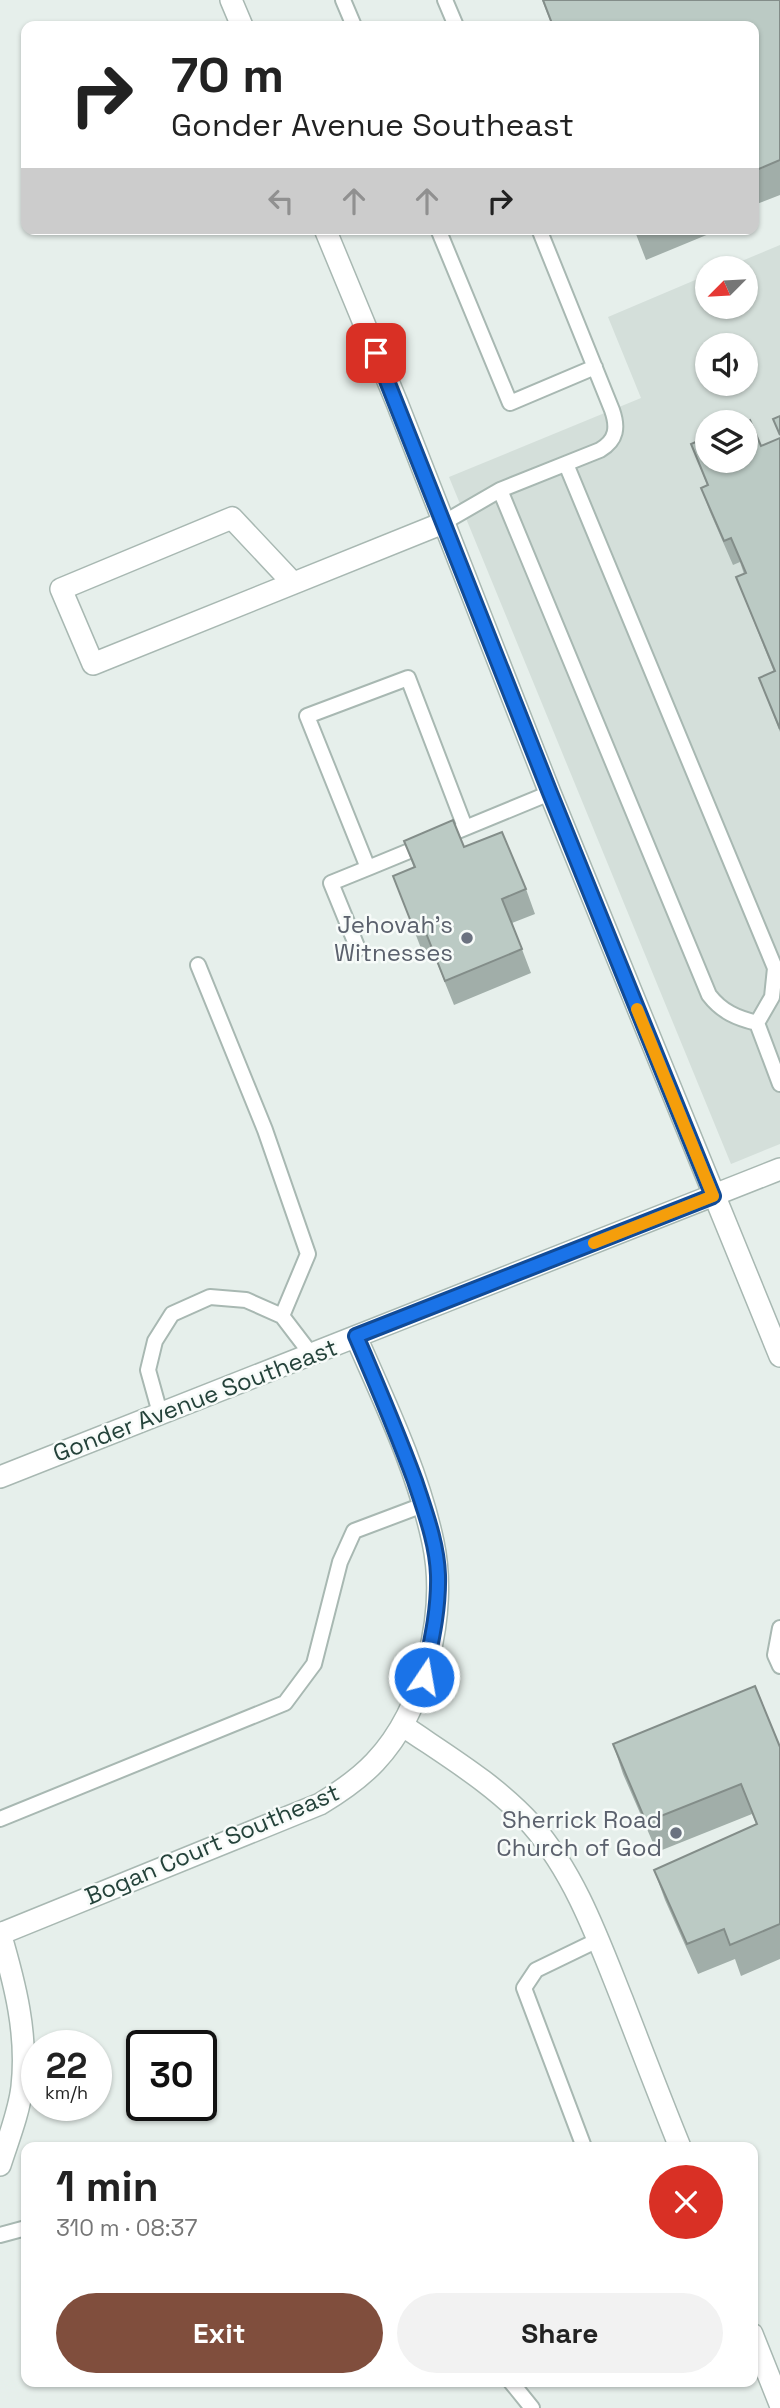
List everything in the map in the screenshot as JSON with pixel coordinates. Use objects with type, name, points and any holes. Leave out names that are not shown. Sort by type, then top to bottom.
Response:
[{"type":"street","points":[[231,0],[240,21]]},
{"type":"street","points":[[327,235],[550,793],[780,1356]]},
{"type":"street","points":[[293,583],[232,518],[61,589],[93,664],[443,523]]},
{"type":"street","name":"Gonder Avenue Southeast","points":[[0,1477],[780,1169]]},
{"type":"street","name":"Bogan Court Southeast","points":[[0,1934],[320,1804],[348,1787],[375,1763],[395,1738],[424,1677],[438,1598],[438,1572],[423,1504],[398,1433],[356,1336]]},
{"type":"street","points":[[402,1725],[509,1802],[533,1827],[558,1860],[598,1940],[678,2142]]},
{"type":"street","points":[[0,1934],[14,1983],[24,2036],[22,2089],[0,2165]]},
{"type":"street","points":[[758,2349],[780,2405],[774,2408]]},
{"type":"lane","points":[[343,0],[352,21]]},
{"type":"lane","points":[[445,0],[454,21]]},
{"type":"lane","points":[[440,235],[510,403],[595,367]]},
{"type":"lane","points":[[443,523],[500,490],[605,447],[615,434],[614,416],[541,235]]},
{"type":"lane","points":[[566,464],[775,968],[772,997],[757,1023]]},
{"type":"lane","points":[[500,490],[709,995],[724,1011],[757,1023]]},
{"type":"lane","points":[[368,868],[307,716],[408,678],[465,827]]},
{"type":"lane","points":[[358,949],[331,883],[550,793]]},
{"type":"lane","points":[[198,965],[265,1130],[308,1254],[282,1316]]},
{"type":"lane","points":[[757,1023],[780,1084]]},
{"type":"lane","points":[[160,1413],[148,1370],[155,1341],[172,1314],[210,1297],[246,1300],[282,1316],[311,1354]]},
{"type":"lane","points":[[0,1819],[285,1703],[314,1664],[341,1562],[354,1531],[423,1504]]},
{"type":"lane","points":[[780,1628],[775,1655],[780,1665]]},
{"type":"lane","points":[[582,2142],[524,1988],[536,1970],[598,1940]]},
{"type":"lane","points":[[0,2235],[21,2229]]},
{"type":"lane","points":[[515,2387],[532,2408]]},
{"type":"shaded area","points":[[780,245],[780,1144],[731,1164],[449,477],[641,398],[608,317],[695,280],[695,319],[758,319],[758,256],[754,256]]},
{"type":"building","points":[[543,0],[780,0],[780,160],[759,169],[759,21],[551,21]]},
{"type":"building","points":[[780,416],[780,435],[773,419]]},
{"type":"building","points":[[780,438],[780,729],[759,678],[775,671],[736,577],[746,573],[731,538],[724,541],[701,488],[708,485],[703,473],[758,473],[758,439],[761,446]]},
{"type":"building","name":"Jehovah's Witnesses","points":[[453,820],[464,847],[502,832],[526,889],[502,899],[522,949],[445,981],[424,928],[415,932],[393,876],[415,867],[404,841]]},
{"type":"building","name":"Sherrick Road Church of God","points":[[755,1686],[780,1747],[780,1924],[730,1945],[724,1929],[687,1944],[654,1870],[757,1824],[741,1784],[646,1822],[613,1744]]},
{"type":"slow traffic","points":[[594,1243],[713,1196],[637,1009]]},
{"type":"place","name":"Jehovah's Witnesses","points":[[467,938]]},
{"type":"place","name":"Sherrick Road Church of God","points":[[676,1833]]},
{"type":"route","points":[[376,353],[713,1196],[356,1336],[398,1433],[433,1542],[438,1572],[438,1598],[424,1677]]}]
